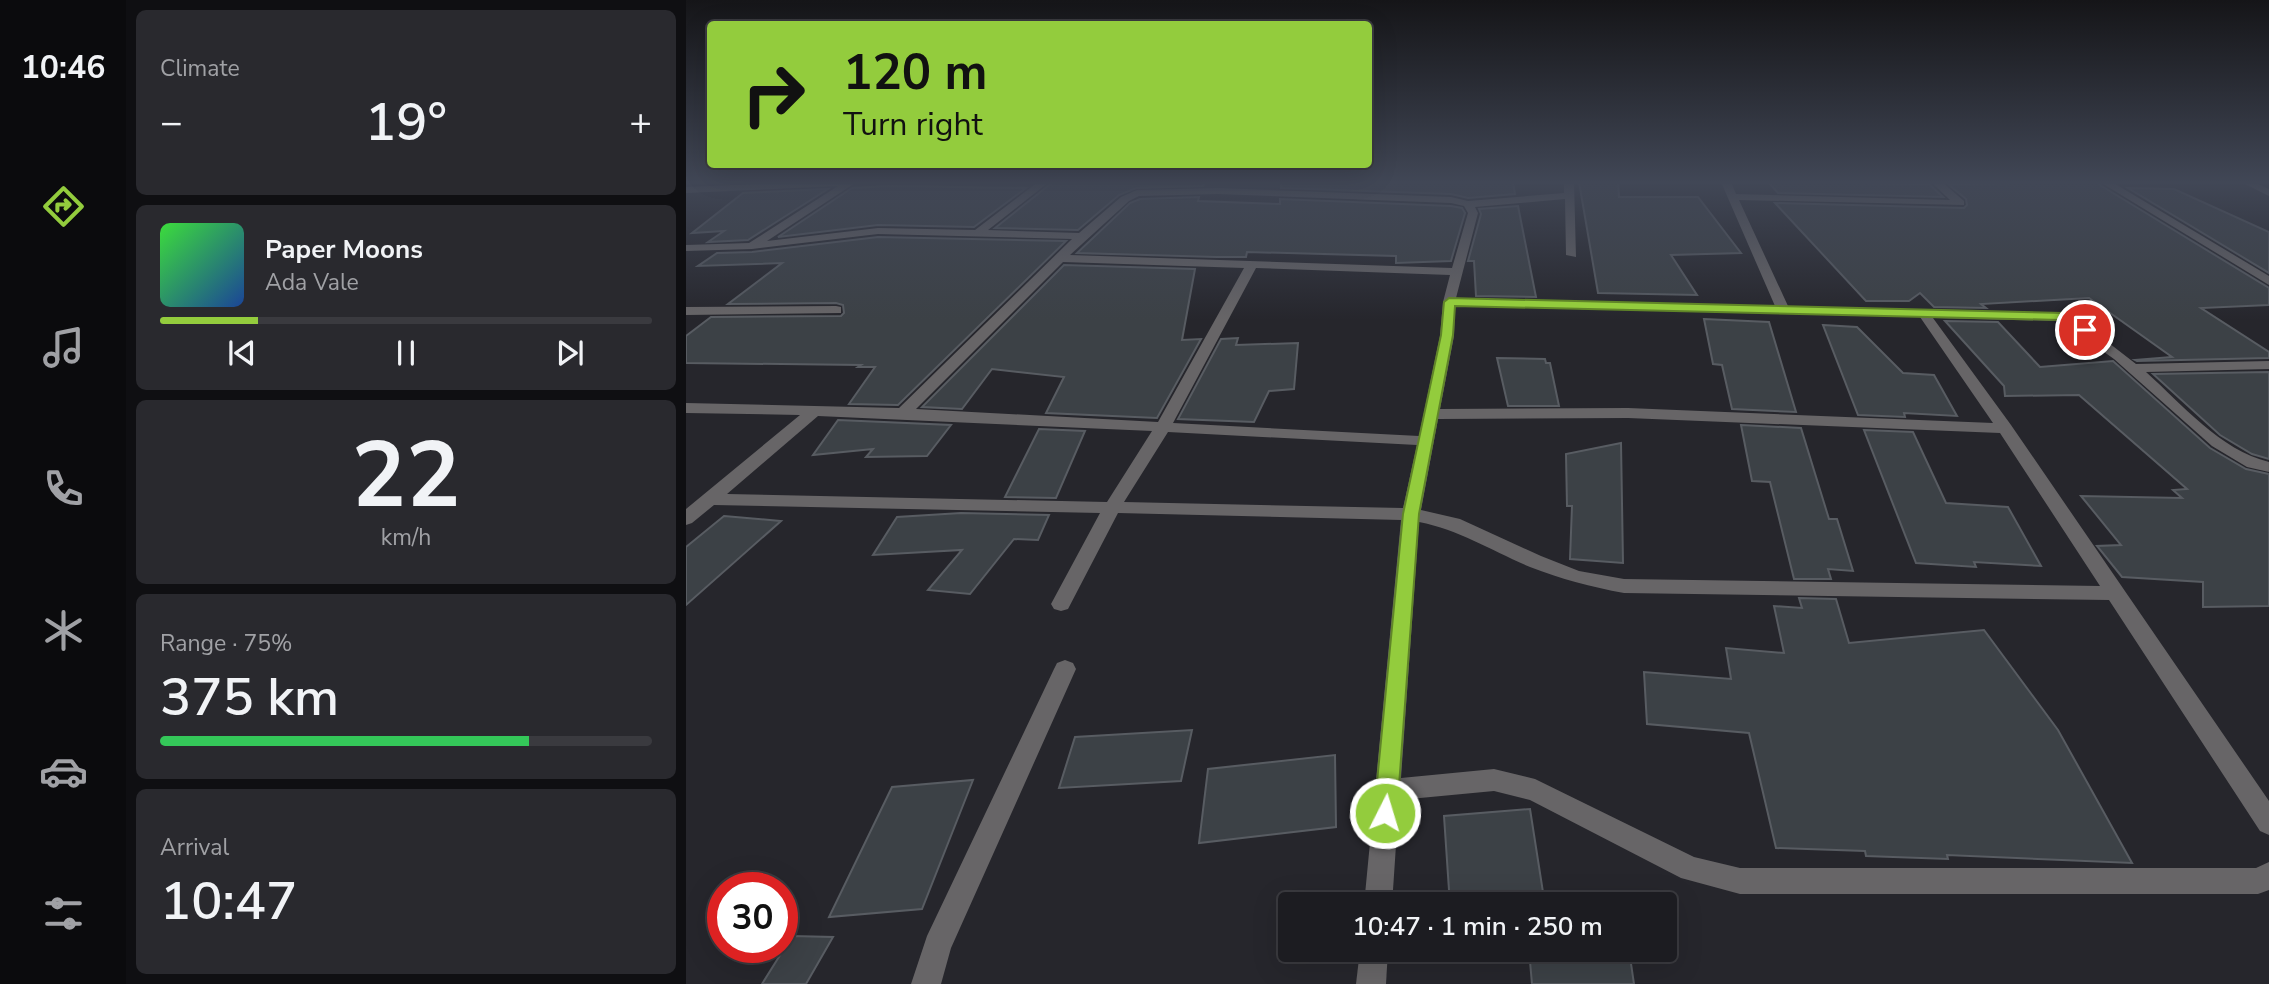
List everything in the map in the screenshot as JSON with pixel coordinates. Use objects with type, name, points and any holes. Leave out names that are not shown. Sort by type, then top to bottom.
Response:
[{"type":"street","points":[[752,246],[780,228]]},
{"type":"street","points":[[979,232],[984,228]]},
{"type":"street","points":[[903,413],[1091,228]]},
{"type":"street","points":[[1379,892],[1411,514],[1447,335],[1449,302],[1469,228]]},
{"type":"street","points":[[1571,228],[1572,254]]},
{"type":"street","points":[[1746,228],[1783,310]]},
{"type":"street","points":[[2181,228],[2269,281]]},
{"type":"street","points":[[686,248],[752,246],[878,231],[1082,236]]},
{"type":"street","points":[[1060,258],[1458,272]]},
{"type":"street","points":[[1061,604],[1113,506],[1164,425],[1252,264]]},
{"type":"street","points":[[2246,267],[2269,267]]},
{"type":"street","points":[[1449,302],[2063,317],[2085,330],[2134,368],[2220,445],[2258,466],[2269,467]]},
{"type":"street","points":[[686,311],[836,310]]},
{"type":"street","points":[[1923,313],[2005,428],[2269,823]]},
{"type":"street","points":[[2134,368],[2269,365]]},
{"type":"street","points":[[686,408],[903,413],[1426,441]]},
{"type":"street","points":[[686,519],[817,410]]},
{"type":"street","points":[[1430,414],[1628,413],[2005,428]]},
{"type":"street","points":[[710,499],[1411,514],[1454,523],[1534,561],[1576,577],[1624,586],[2113,593]]},
{"type":"street","points":[[926,984],[937,946],[1065,669]]},
{"type":"street","points":[[1387,790],[1494,780],[1535,790],[1690,869],[1740,880],[2258,881],[2269,875]]},
{"type":"street","points":[[1371,984],[1373,962]]},
{"type":"building","points":[[698,228],[767,228],[748,240],[708,242],[724,231],[692,233]]},
{"type":"building","points":[[792,228],[854,228],[778,237]]},
{"type":"building","points":[[995,228],[1080,228],[1078,230]]},
{"type":"building","points":[[1104,228],[1461,228],[1451,261],[1396,263],[1396,256],[1247,252],[1246,257],[1077,253]]},
{"type":"building","points":[[1477,228],[1522,228],[1536,297],[1476,296],[1474,261],[1468,261]]},
{"type":"building","points":[[1587,228],[1722,228],[1741,253],[1671,255],[1697,295],[1598,293]]},
{"type":"building","points":[[1798,228],[2170,228],[2269,288],[2269,305],[2201,308],[2269,352],[2269,358],[2137,361],[2135,360],[2172,357],[2089,298],[1981,304],[1986,308],[1934,307],[1920,293],[1909,301],[1866,301]]},
{"type":"building","points":[[2194,228],[2260,228],[2269,232],[2269,273]]},
{"type":"building","points":[[878,237],[1066,241],[898,405],[849,404],[875,367],[686,363],[686,336],[711,317],[841,316],[844,313],[843,305],[836,303],[728,304],[782,263],[698,266],[717,253],[752,252]]},
{"type":"building","points":[[1064,265],[1195,269],[1182,340],[1201,339],[1157,418],[1046,413],[1064,377],[992,369],[962,409],[922,407]]},
{"type":"building","points":[[1704,319],[1769,322],[1796,412],[1732,409],[1722,365],[1713,364]]},
{"type":"building","points":[[1945,321],[1998,322],[2040,367],[2113,361],[2210,448],[2246,469],[2269,474],[2269,606],[2203,607],[2203,582],[2122,577],[2097,546],[2121,545],[2081,496],[2182,498],[2173,490],[2187,489],[2079,395],[2005,396],[2004,386]]},
{"type":"building","points":[[1823,325],[1857,327],[1903,373],[1934,375],[1957,416],[1904,413],[1905,417],[1858,415]]},
{"type":"building","points":[[1238,338],[1236,345],[1298,343],[1294,389],[1269,391],[1254,422],[1178,419],[1221,339]]},
{"type":"building","points":[[1497,358],[1545,359],[1546,363],[1550,363],[1559,406],[1508,406]]},
{"type":"building","points":[[2269,372],[2269,459],[2252,454],[2220,435],[2153,374]]},
{"type":"building","points":[[838,420],[951,425],[927,456],[866,457],[873,449],[813,455]]},
{"type":"building","points":[[1741,425],[1801,428],[1829,519],[1837,519],[1853,571],[1828,569],[1831,579],[1794,579],[1770,482],[1752,481]]},
{"type":"building","points":[[1039,429],[1085,431],[1056,498],[1005,497]]},
{"type":"building","points":[[1864,430],[1913,432],[1946,503],[2008,507],[2041,566],[1974,562],[1976,567],[1916,563]]},
{"type":"building","points":[[1621,443],[1623,563],[1570,559],[1572,506],[1567,506],[1566,454]]},
{"type":"building","points":[[961,513],[1049,515],[1038,540],[1014,539],[970,594],[928,590],[962,550],[873,555],[897,517]]},
{"type":"building","points":[[724,516],[781,521],[686,605],[686,547]]},
{"type":"building","points":[[1799,598],[1836,599],[1849,643],[1984,630],[2058,730],[2132,863],[1947,855],[1948,859],[1866,856],[1865,851],[1776,848],[1749,733],[1647,724],[1644,672],[1731,679],[1726,648],[1784,653],[1774,606],[1802,608]]},
{"type":"building","points":[[1192,730],[1181,781],[1059,788],[1075,737]]},
{"type":"building","points":[[1335,755],[1336,827],[1199,843],[1208,769]]},
{"type":"building","points":[[973,780],[922,909],[829,917],[892,787]]},
{"type":"building","points":[[1530,809],[1543,892],[1449,892],[1444,816]]},
{"type":"building","points":[[798,936],[833,937],[806,984],[762,984],[775,963],[798,963]]},
{"type":"building","points":[[1530,962],[1631,962],[1634,984],[1532,984]]},
{"type":"route","points":[[1385,813],[1411,514],[1447,335],[1449,302],[2063,317],[2085,330]]}]
